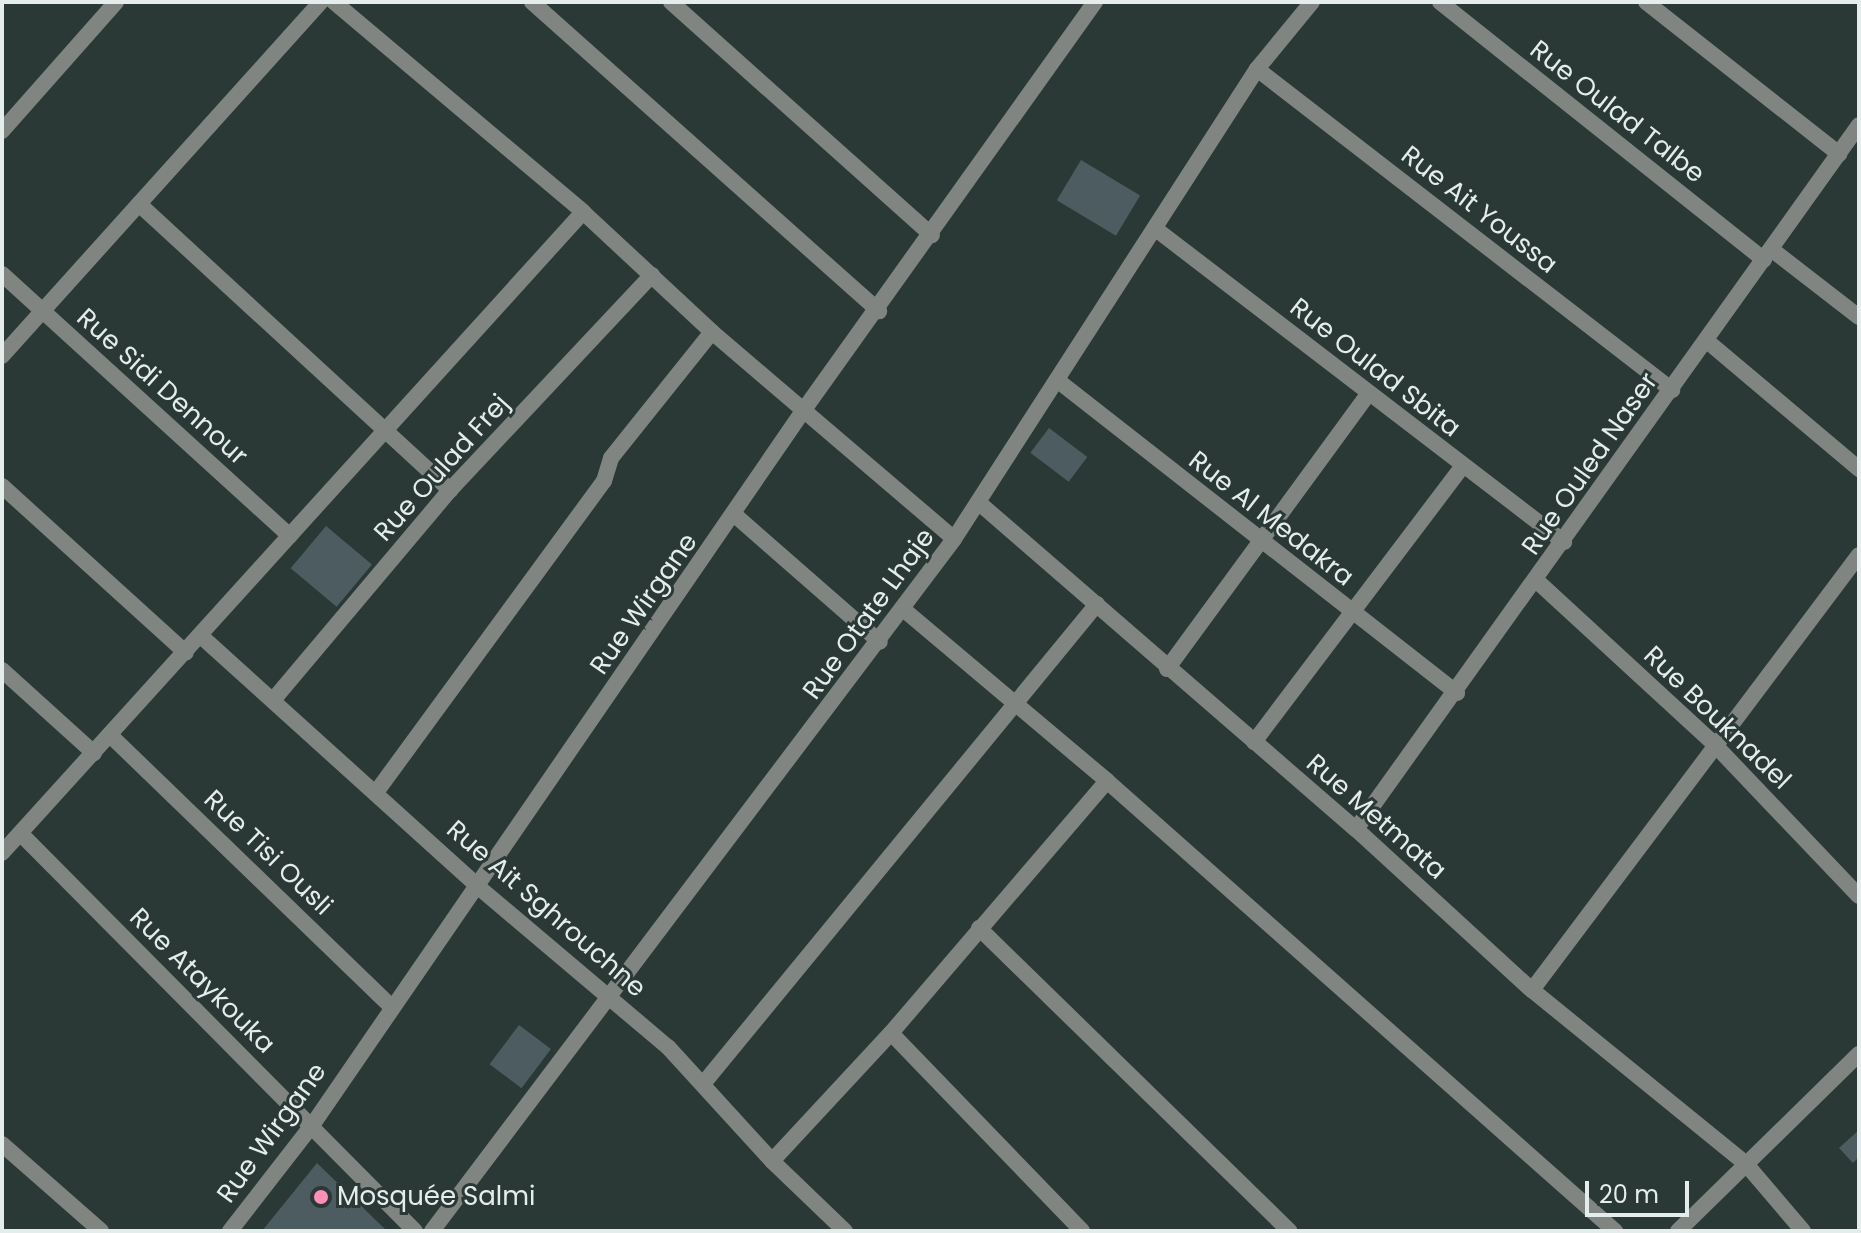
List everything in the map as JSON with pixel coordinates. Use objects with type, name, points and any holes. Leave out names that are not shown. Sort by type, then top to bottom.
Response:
[{"type":"street","points":[[2,131],[116,2]]},
{"type":"street","points":[[2,356],[321,2]]},
{"type":"street","points":[[334,2],[583,212],[712,332],[954,539]]},
{"type":"street","points":[[532,2],[879,311]]},
{"type":"street","points":[[671,2],[932,235]]},
{"type":"street","name":"Rue Wirgane","points":[[230,1231],[313,1124],[391,1006],[736,516],[803,411],[879,311],[1095,2]]},
{"type":"street","name":"Rue Otate Lhaje","points":[[432,1231],[880,642],[954,539],[1157,230],[1257,69],[1312,2]]},
{"type":"street","name":"Rue Oulad Talbe","points":[[1440,2],[1768,254],[1859,317]]},
{"type":"street","points":[[1646,2],[1839,154]]},
{"type":"street","name":"Rue Ait Youssa","points":[[1257,69],[1672,390]]},
{"type":"street","name":"Rue Ouled Naser","points":[[1356,829],[1457,693],[1859,125]]},
{"type":"street","points":[[139,204],[383,434],[450,490]]},
{"type":"street","points":[[2,853],[22,835],[202,637],[583,212]]},
{"type":"street","name":"Rue Oulad Sbita","points":[[1157,230],[1564,542]]},
{"type":"street","name":"Rue Sidi Dennour","points":[[2,274],[290,536]]},
{"type":"street","name":"Rue Oulad Frej","points":[[274,699],[450,490],[652,275]]},
{"type":"street","points":[[377,791],[604,481],[611,458],[712,332]]},
{"type":"street","points":[[1707,341],[1859,469]]},
{"type":"street","name":"Rue Al Medakra","points":[[1057,380],[1259,542],[1457,693]]},
{"type":"street","points":[[1167,669],[1368,394]]},
{"type":"street","points":[[1254,742],[1463,466]]},
{"type":"street","points":[[2,486],[186,653]]},
{"type":"street","name":"Rue Metmata","points":[[978,502],[1167,669],[1356,829],[1532,990],[1746,1164],[1803,1231]]},
{"type":"street","points":[[736,516],[880,642]]},
{"type":"street","points":[[1532,990],[1859,555]]},
{"type":"street","name":"Rue Bouknadel","points":[[1537,581],[1714,744],[1859,896]]},
{"type":"street","points":[[703,1084],[1017,706],[1097,604]]},
{"type":"street","points":[[903,609],[1107,781],[1615,1231]]},
{"type":"street","name":"Rue Ait Sghrouchne","points":[[202,637],[377,791],[476,885],[611,997],[703,1084],[772,1161],[845,1231]]},
{"type":"street","points":[[2,670],[94,753]]},
{"type":"street","name":"Rue Tisi Ousli","points":[[111,736],[391,1006]]},
{"type":"street","points":[[772,1161],[891,1033],[1107,781]]},
{"type":"street","name":"Rue Ataykouka","points":[[22,835],[313,1124],[415,1231]]},
{"type":"street","points":[[979,928],[1290,1231]]},
{"type":"street","points":[[891,1033],[1082,1231]]},
{"type":"street","points":[[1678,1231],[1858,1057]]},
{"type":"street","points":[[2,1144],[101,1231]]},
{"type":"building","points":[[1081,160],[1140,196],[1116,236],[1057,200]]},
{"type":"building","points":[[1049,428],[1087,457],[1069,482],[1030,453]]},
{"type":"building","points":[[326,526],[372,565],[337,607],[291,568]]},
{"type":"building","points":[[519,1025],[551,1049],[521,1088],[490,1064]]},
{"type":"building","points":[[1859,1130],[1859,1157],[1853,1163],[1839,1148]]},
{"type":"building","name":"Mosquée Salmi","points":[[317,1163],[387,1231],[262,1231]]},
{"type":"place","name":"Mosquée Salmi","points":[[321,1197]]}]
